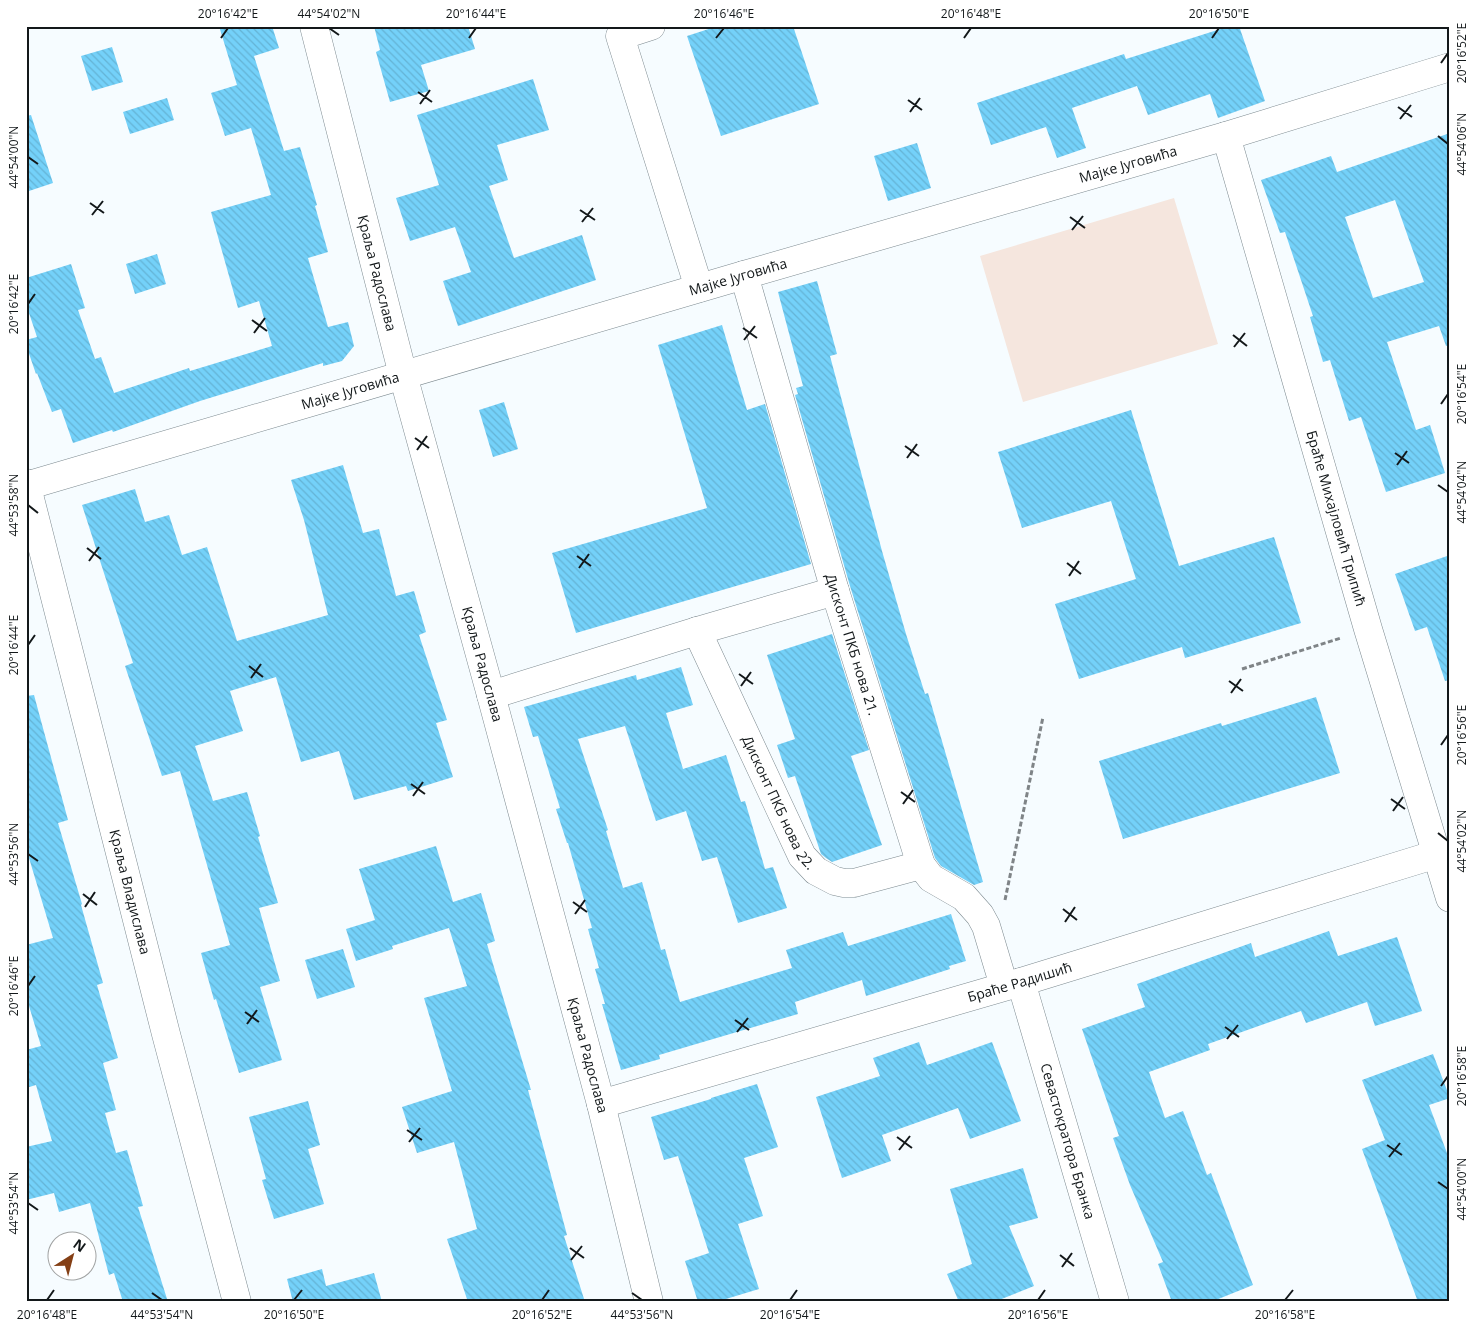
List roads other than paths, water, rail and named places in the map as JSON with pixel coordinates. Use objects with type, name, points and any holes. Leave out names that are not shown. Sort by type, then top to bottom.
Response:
[{"type":"street","name":"Краља Радослава","points":[[314,26],[402,375],[491,695],[600,1104],[649,1302]]},
{"type":"street","points":[[652,26],[620,36],[699,288]]},
{"type":"street","name":"Мајке Југовића","points":[[26,485],[1226,136],[1450,67]]},
{"type":"street","name":"Браће Михајловић Трипић","points":[[1226,136],[1368,629],[1450,898]]},
{"type":"street","name":"Дисконт ПКБ нова 21.","points":[[744,275],[835,591],[921,865],[931,878],[964,897],[980,915],[1012,984]]},
{"type":"street","name":"Краља Владислава","points":[[26,485],[166,1034],[237,1302]]},
{"type":"street","points":[[491,695],[697,631],[835,591]]},
{"type":"street","name":"Дисконт ПКБ нова 22.","points":[[697,631],[802,856],[816,871],[835,881],[854,883],[921,865]]},
{"type":"street","name":"Браће Радишић","points":[[600,1104],[1012,984],[1437,854]]},
{"type":"street","name":"Севастократора Бранка","points":[[1012,984],[1115,1302]]}]
